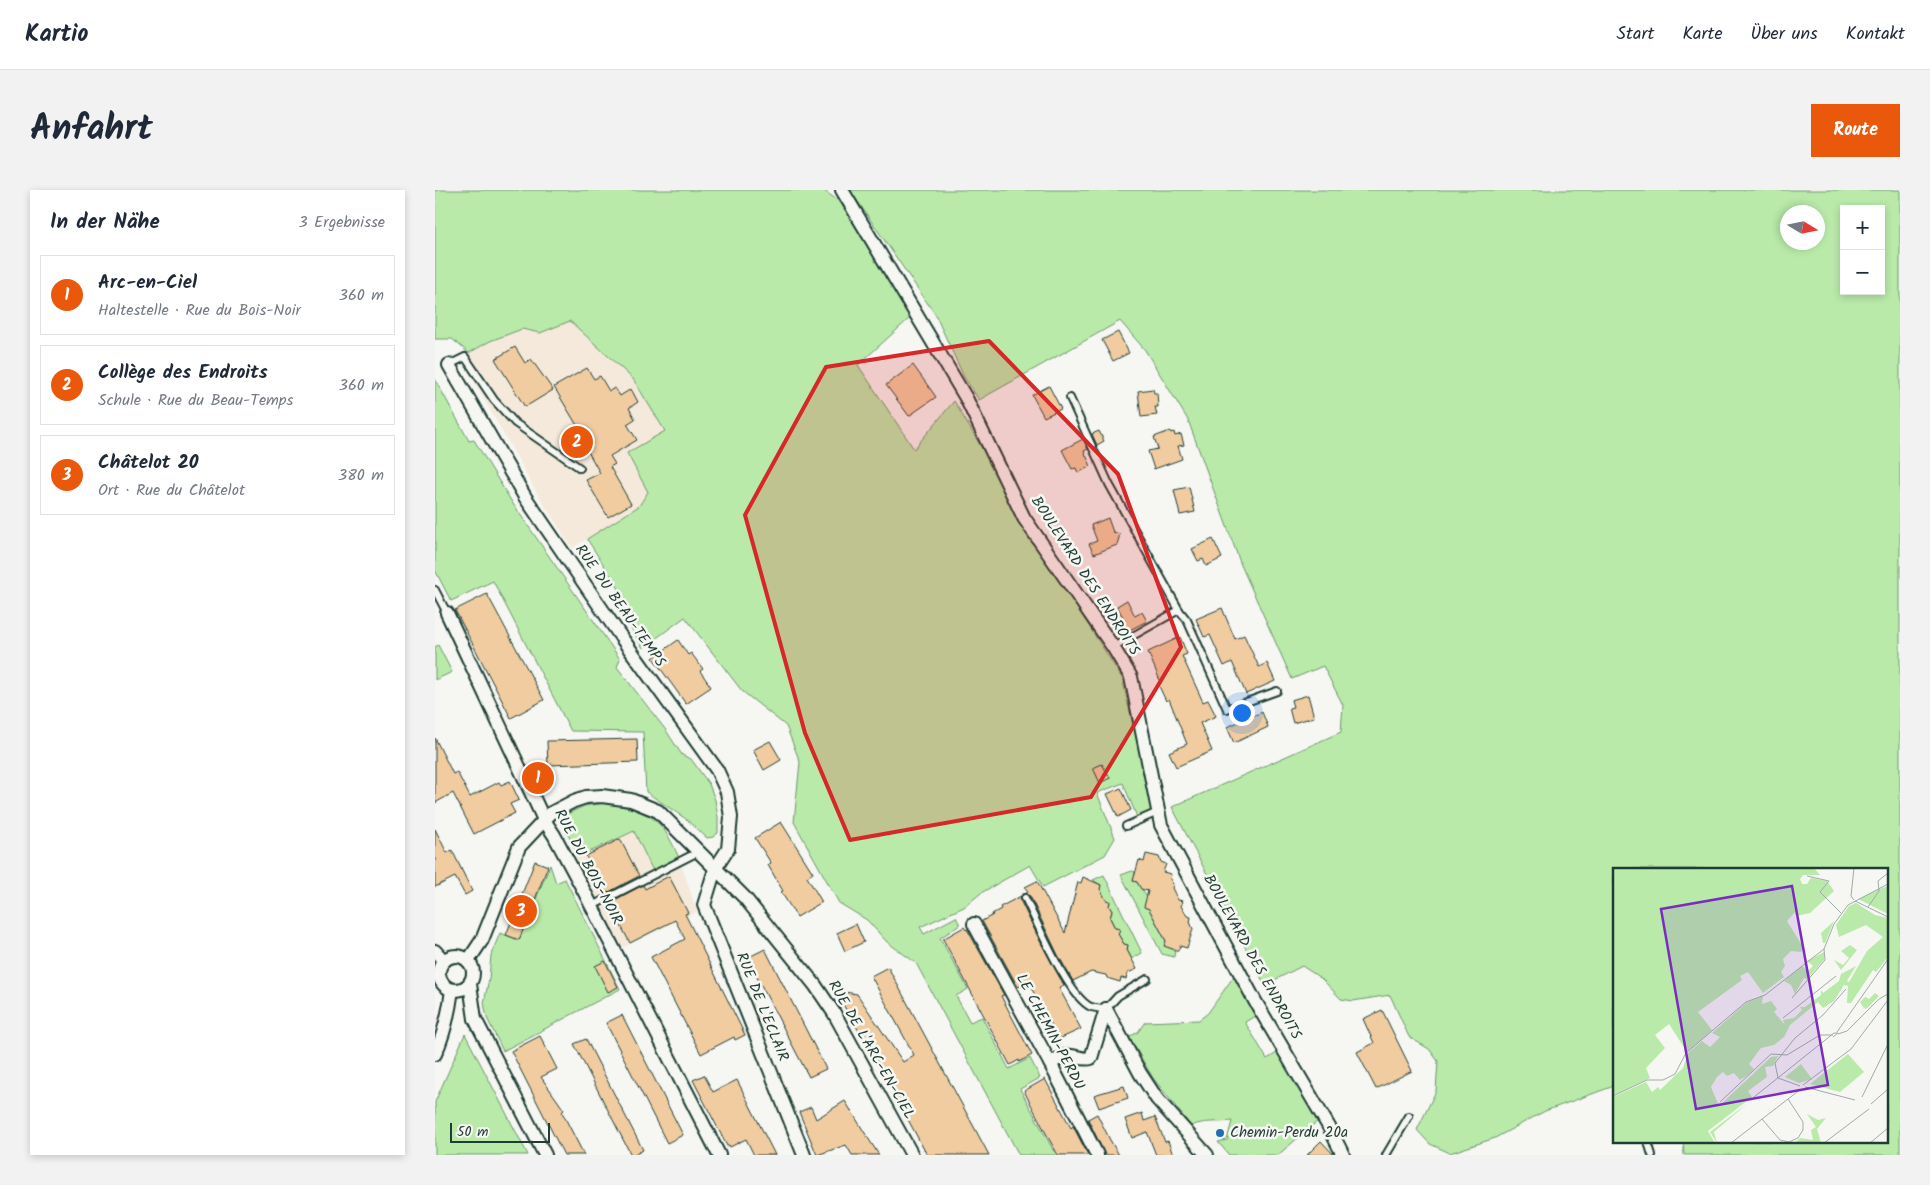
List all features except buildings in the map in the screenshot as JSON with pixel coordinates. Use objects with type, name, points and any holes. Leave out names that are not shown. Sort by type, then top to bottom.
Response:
[{"type":"street","name":"BOULEVARD DES ENDROITS","points":[[842,190],[966,398],[1024,518],[1113,647],[1131,677],[1161,825],[1255,1001],[1329,1127],[1343,1155]]},
{"type":"street","name":"RUE DU BEAU-TEMPS","points":[[449,366],[525,497],[616,631],[717,770],[727,792],[731,817],[728,849],[715,869]]},
{"type":"street","name":"RUE DU BOIS-NOIR","points":[[447,613],[544,820],[592,906],[719,1155]]},
{"type":"street","name":"RUE DE L'ARC-EN-CIEL","points":[[468,961],[482,940],[519,847],[551,812],[586,797],[602,796],[631,800],[658,811],[745,898],[815,985],[834,1013],[912,1155]]},
{"type":"street","name":"RUE DE L'ECLAIR","points":[[715,869],[704,906],[804,1155]]},
{"type":"street","name":"LE CHEMIN-PERDU","points":[[974,924],[1050,1063],[1097,1155]]},
{"type":"street","points":[[435,951],[444,961]]},
{"type":"street","points":[[470,984],[462,990],[452,990],[443,985],[439,976],[444,961],[453,956],[459,956],[468,961],[473,969],[470,984],[477,1024],[545,1155]]},
{"type":"street","points":[[435,1054],[445,1026],[452,990]]},
{"type":"street","points":[[1050,1063],[1064,1056],[1084,1060],[1091,1058],[1106,1009]]},
{"type":"street","points":[[1106,1009],[1140,1074],[1157,1099],[1207,1155]]},
{"type":"lane","points":[[449,366],[465,357],[494,400],[515,423],[580,468]]},
{"type":"lane","points":[[1070,398],[1109,484],[1179,610],[1187,620],[1227,709],[1277,691]]},
{"type":"lane","name":"RUE DU BOIS-NOIR","points":[[435,590],[447,613]]},
{"type":"lane","points":[[1113,647],[1179,610]]},
{"type":"lane","points":[[1126,826],[1158,812]]},
{"type":"lane","points":[[592,906],[699,852]]},
{"type":"lane","points":[[1025,898],[1066,979],[1078,995],[1090,1006],[1106,1009],[1118,996],[1147,979]]},
{"type":"lane","points":[[1386,1155],[1409,1116]]},
{"type":"lane","points":[[1648,1142],[1651,1155]]},
{"type":"highlighted area","points":[[989,341],[1118,474],[1181,647],[1091,797],[850,840],[805,733],[745,515],[826,367]]},
{"type":"shaded area","points":[[570,321],[633,379],[666,431],[648,492],[639,506],[572,548],[537,493],[468,371],[469,353],[490,341],[522,329],[540,333]]},
{"type":"shaded area","points":[[634,831],[653,871],[679,858],[697,912],[620,949],[575,859]]},
{"type":"green space","points":[[435,190],[823,190],[840,202],[911,317],[858,365],[914,449],[954,401],[1071,598],[1122,678],[1153,810],[1137,817],[1123,783],[1097,793],[1115,838],[1105,855],[1043,887],[1030,865],[981,893],[964,907],[920,927],[924,934],[956,917],[960,925],[940,938],[968,989],[956,996],[970,1022],[982,1017],[1009,1069],[1030,1058],[1040,1078],[1020,1089],[1056,1155],[1019,1155],[916,963],[887,942],[867,920],[839,903],[794,822],[800,762],[786,726],[742,691],[685,617],[643,648],[613,598],[621,592],[587,539],[639,506],[648,492],[627,453],[665,431],[633,379],[570,321],[540,333],[522,329],[490,341],[469,353],[452,339],[435,339]]},
{"type":"green space","points":[[851,190],[1900,190],[1900,1155],[1684,1155],[1683,1142],[1887,1142],[1887,868],[1613,868],[1613,1086],[1545,1111],[1495,1138],[1450,1153],[1430,1144],[1417,1130],[1436,1091],[1438,1061],[1429,1049],[1409,1037],[1390,995],[1353,1001],[1341,999],[1322,979],[1302,966],[1265,985],[1172,807],[1341,732],[1343,705],[1323,666],[1292,679],[1241,565],[1188,420],[1145,350],[1120,321],[979,400],[964,377],[935,314]]},
{"type":"green space","points":[[435,379],[469,441],[474,440],[513,504],[620,659],[617,667],[665,729],[682,755],[691,759],[709,784],[715,800],[718,817],[718,833],[713,837],[707,838],[686,819],[646,792],[643,732],[571,731],[493,581],[451,601],[435,570]]},
{"type":"green space","points":[[438,645],[452,672],[435,680],[435,647]]},
{"type":"green space","points":[[605,803],[633,809],[652,818],[666,833],[679,858],[653,871],[634,831],[579,857],[561,820],[563,816],[584,806]]},
{"type":"green space","points":[[550,865],[556,883],[565,879],[620,989],[503,1051],[487,1018],[484,1003],[491,955],[500,933],[519,940]]},
{"type":"green space","points":[[1132,871],[1135,872],[1133,881],[1137,882],[1147,897],[1145,907],[1149,909],[1166,941],[1165,946],[1175,950],[1174,957],[1162,954],[1121,875]]},
{"type":"green space","points":[[1104,875],[1142,953],[1132,959],[1127,950],[1128,945],[1124,944],[1118,934],[1120,929],[1115,928],[1110,918],[1112,911],[1109,906],[1110,902],[1106,900],[1100,889],[1101,885],[1093,880]]},
{"type":"green space","points":[[1234,976],[1255,1016],[1245,1022],[1267,1059],[1277,1053],[1319,1120],[1278,1155],[1229,1155],[1218,1142],[1227,1140],[1232,1121],[1206,1122],[1191,1126],[1153,1078],[1129,1037],[1138,1032],[1145,1022],[1199,1020],[1208,1013]]},
{"type":"green space","points":[[465,1034],[528,1155],[435,1155],[435,1102]]},
{"type":"place","name":"Collège des Endroits","points":[[577,442]]},
{"type":"place","name":"Arc-en-Ciel","points":[[538,778]]},
{"type":"place","name":"Châtelot 20","points":[[521,911]]},
{"type":"place","name":"Chemin-Perdu 20a","points":[[1220,1133]]}]
